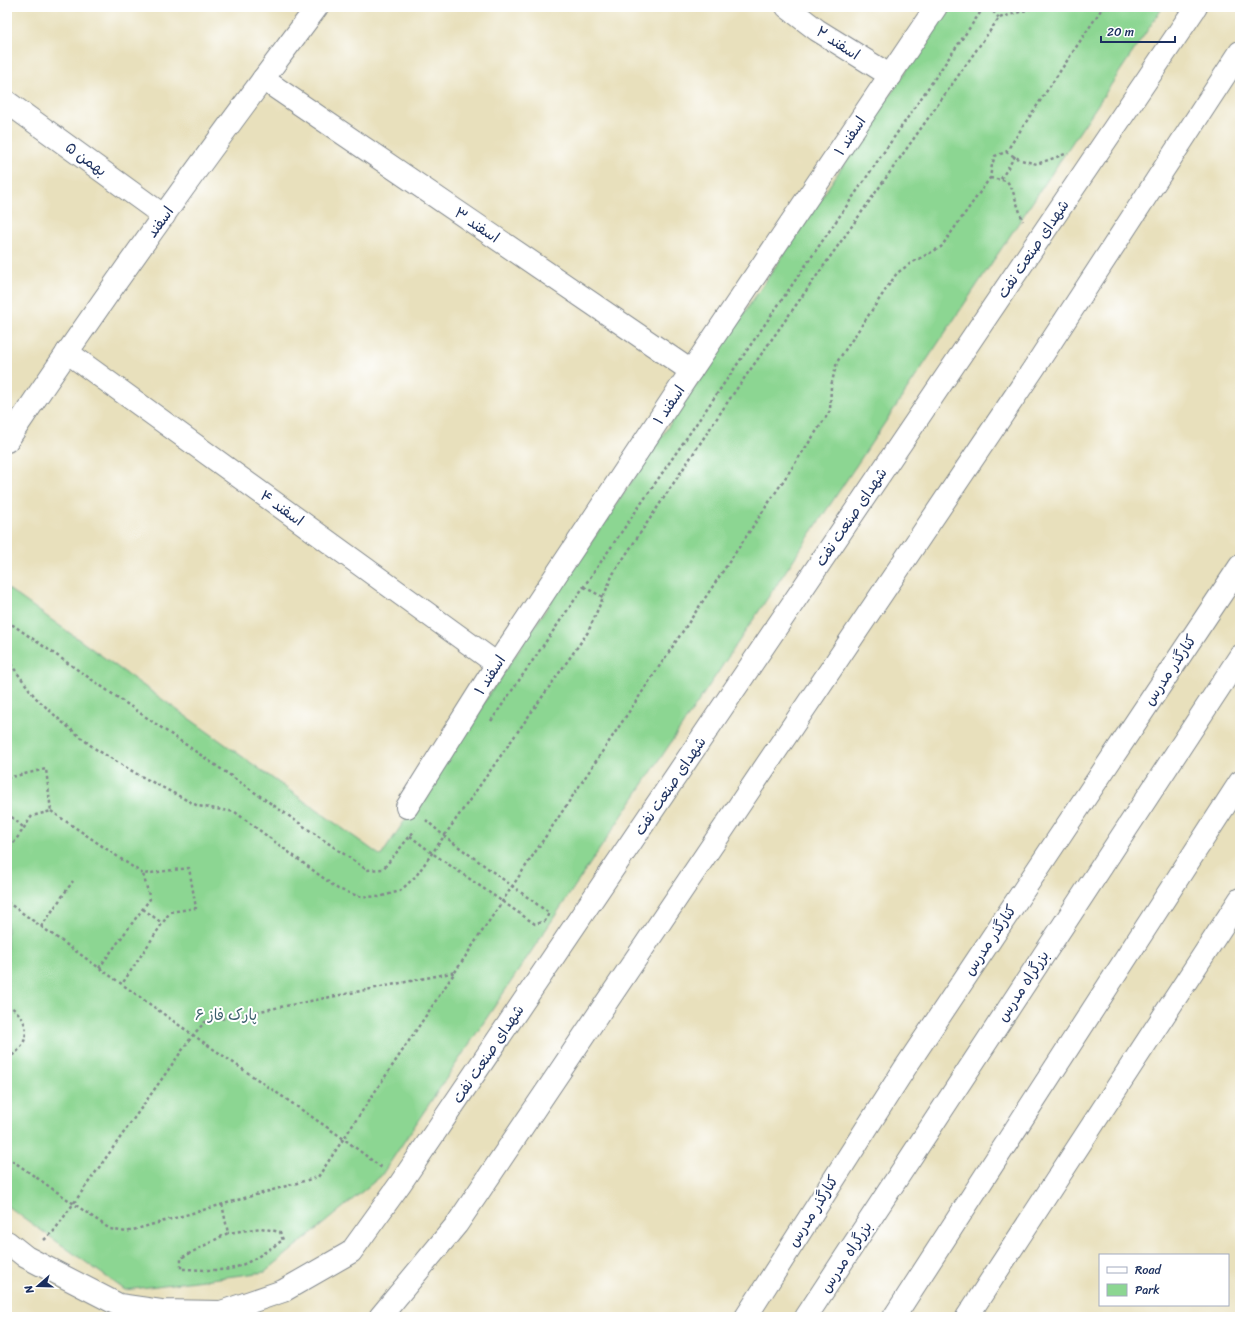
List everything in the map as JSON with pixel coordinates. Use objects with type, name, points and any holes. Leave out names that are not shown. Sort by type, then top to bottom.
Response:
[{"type":"main road","name":"اسفند","points":[[7,441],[67,352],[164,216],[262,79],[317,7]]},
{"type":"main road","name":"اسفند ۲","points":[[787,7],[817,30],[891,76]]},
{"type":"main road","name":"اسفند ۱","points":[[416,813],[497,664],[936,7]]},
{"type":"main road","name":"شهدای صنعت نفت","points":[[7,1242],[26,1257],[119,1305],[161,1310],[221,1312],[283,1291],[351,1252],[400,1184],[1196,7]]},
{"type":"main road","points":[[380,1317],[457,1224],[1034,368],[1240,52]]},
{"type":"main road","name":"اسفند ۳","points":[[262,79],[692,371]]},
{"type":"main road","name":"بهمن ۵","points":[[7,102],[164,216]]},
{"type":"main road","name":"اسفند ۴","points":[[67,352],[497,664]]},
{"type":"main road","name":"کنارگذر مدرس","points":[[746,1317],[905,1068],[1240,566]]},
{"type":"main road","name":"بزرگراه مدرس","points":[[806,1317],[1240,656]]},
{"type":"main road","points":[[894,1317],[1240,782]]},
{"type":"main road","points":[[967,1317],[1240,899]]},
{"type":"path","points":[[491,722],[984,7]]},
{"type":"path","points":[[989,7],[1000,18]]},
{"type":"path","points":[[7,1157],[74,1202],[110,1229],[126,1232],[318,1177],[830,411],[831,386],[837,362],[897,273],[911,263],[941,247],[990,178],[995,156],[1006,152],[1103,7]]},
{"type":"path","points":[[1006,152],[1021,160],[1037,164],[1106,140]]},
{"type":"path","points":[[1001,179],[1015,156]]},
{"type":"path","points":[[990,178],[1007,181],[1012,189],[1033,249]]},
{"type":"path","points":[[584,587],[603,597]]},
{"type":"path","points":[[8,623],[367,870],[383,869],[420,824]]},
{"type":"path","points":[[7,778],[46,769],[52,811],[143,874],[150,899],[99,968]]},
{"type":"path","points":[[7,789],[7,796]]},
{"type":"path","points":[[7,853],[32,816],[52,811]]},
{"type":"path","points":[[7,813],[24,828]]},
{"type":"path","points":[[410,836],[432,853],[535,924],[544,922],[549,913],[444,836],[416,813]]},
{"type":"path","points":[[122,984],[170,912],[196,908],[189,868],[143,874]]},
{"type":"path","points":[[41,927],[73,881]]},
{"type":"path","points":[[7,902],[193,1035],[344,1139],[400,1184]]},
{"type":"path","points":[[143,909],[162,923]]},
{"type":"path","points":[[26,1257],[54,1231],[193,1035],[205,1022],[456,972]]},
{"type":"path","points":[[7,1005],[14,1008],[20,1014],[25,1023],[26,1032],[20,1049],[7,1058]]},
{"type":"path","points":[[222,1204],[228,1233]]},
{"type":"path","points":[[261,1228],[280,1232],[283,1240],[261,1255],[234,1268],[219,1270],[181,1269],[181,1258],[228,1233],[261,1228]]},
{"type":"green space","name":"پارک فاز ۶","points":[[949,7],[1163,7],[381,1176],[265,1272],[125,1290],[7,1206],[7,588],[381,856]]}]
